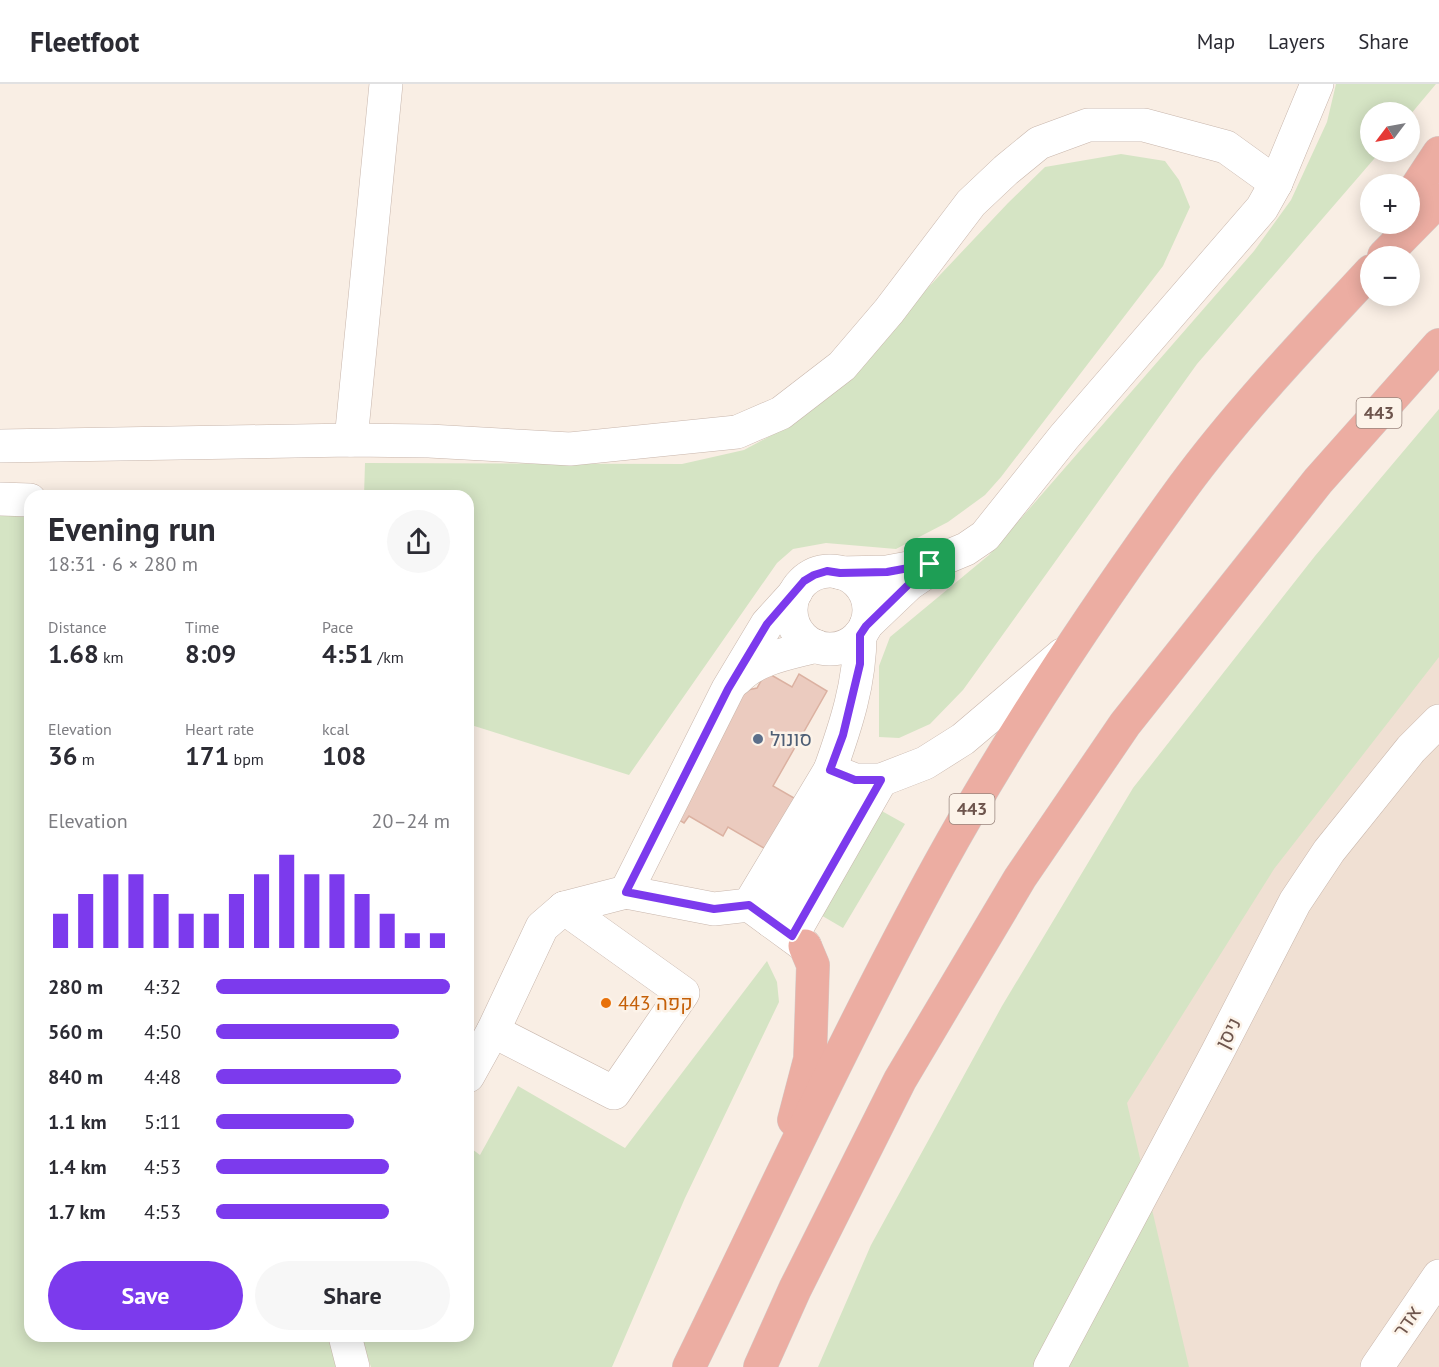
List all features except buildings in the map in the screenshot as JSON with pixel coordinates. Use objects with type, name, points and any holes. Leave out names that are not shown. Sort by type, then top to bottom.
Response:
[{"type":"highway","points":[[1420,182],[1439,153]]},
{"type":"highway","points":[[1394,246],[1439,200]]},
{"type":"highway","points":[[1340,304],[1360,274]]},
{"type":"highway","name":"443","points":[[689,1367],[775,1190],[940,864],[996,767],[1074,644],[1185,485],[1272,379],[1360,282]]},
{"type":"highway","name":"443","points":[[760,1367],[795,1289],[900,1080],[1020,878],[1125,724],[1318,482],[1439,345]]},
{"type":"highway","points":[[775,1190],[810,1059],[813,965],[780,927]]},
{"type":"street","points":[[351,440],[386,84]]},
{"type":"street","points":[[626,892],[728,689],[767,624],[804,581],[814,575],[827,571],[887,572],[930,564],[966,549],[985,536],[1057,445],[1262,208],[1276,183],[1317,84]]},
{"type":"street","points":[[0,446],[351,440],[429,441],[570,450],[737,432],[781,413],[842,366],[889,311],[971,203],[1039,143],[1088,124],[1144,125],[1226,147],[1276,183]]},
{"type":"street","points":[[0,499],[24,500]]},
{"type":"street","points":[[728,689],[743,672],[774,657],[818,647],[841,648],[852,643],[909,584],[948,556]]},
{"type":"street","points":[[840,573],[852,579],[862,588],[867,599],[869,613],[863,630],[860,664],[847,719]]},
{"type":"street","points":[[780,927],[855,777],[843,688],[836,670],[818,647],[804,640],[796,630],[791,604],[796,592]]},
{"type":"street","points":[[855,777],[924,763],[963,740],[1074,644]]},
{"type":"street","name":"ניסן","points":[[1050,1367],[1295,902],[1329,851],[1411,749],[1439,721]]},
{"type":"street","points":[[780,927],[855,777]]},
{"type":"street","points":[[474,1065],[493,1031],[542,927],[564,908],[626,892],[714,909],[780,927]]},
{"type":"street","points":[[493,1031],[614,1093],[683,993],[564,908]]},
{"type":"street","name":"אדר","points":[[1377,1367],[1439,1276]]},
{"type":"street","points":[[347,1342],[353,1367]]},
{"type":"shaded area","points":[[1439,559],[1439,1367],[842,1367]]},
{"type":"green space","points":[[1336,84],[1436,84],[1420,103],[1360,102],[1360,162],[1371,162],[1197,364],[963,690],[930,724],[899,738],[879,737],[879,666],[890,637],[989,555],[1254,251],[1291,200],[1327,122]]},
{"type":"green space","points":[[1121,154],[1165,161],[1179,180],[1190,207],[1163,266],[985,495],[948,522],[896,549],[826,543],[793,549],[777,563],[629,775],[474,726],[474,490],[364,490],[365,463],[682,464],[744,450],[774,434],[819,403],[1008,203],[1045,167]]},
{"type":"green space","points":[[1439,409],[1439,657],[1274,869],[1127,1103],[1189,1367],[818,1367],[871,1245],[1002,1006],[1133,788],[1315,556]]},
{"type":"green space","points":[[0,512],[24,513],[24,1342],[331,1342],[341,1367],[0,1367]]},
{"type":"green space","points":[[880,810],[905,824],[843,928],[819,914]]},
{"type":"green space","points":[[767,961],[777,982],[779,1002],[685,1198],[612,1367],[371,1367],[363,1342],[474,1342],[474,1150],[480,1155],[518,1086],[625,1148]]},
{"type":"place","name":"סונול","points":[[758,739]]},
{"type":"place","name":"קפה 443","points":[[606,1003]]},
{"type":"route","points":[[948,556],[909,584],[866,626],[860,635],[860,664],[843,735],[830,770],[855,780],[881,780],[792,936],[749,905],[714,909],[626,892],[728,689],[767,624],[804,581],[827,571],[887,572],[930,564],[948,556]]}]
